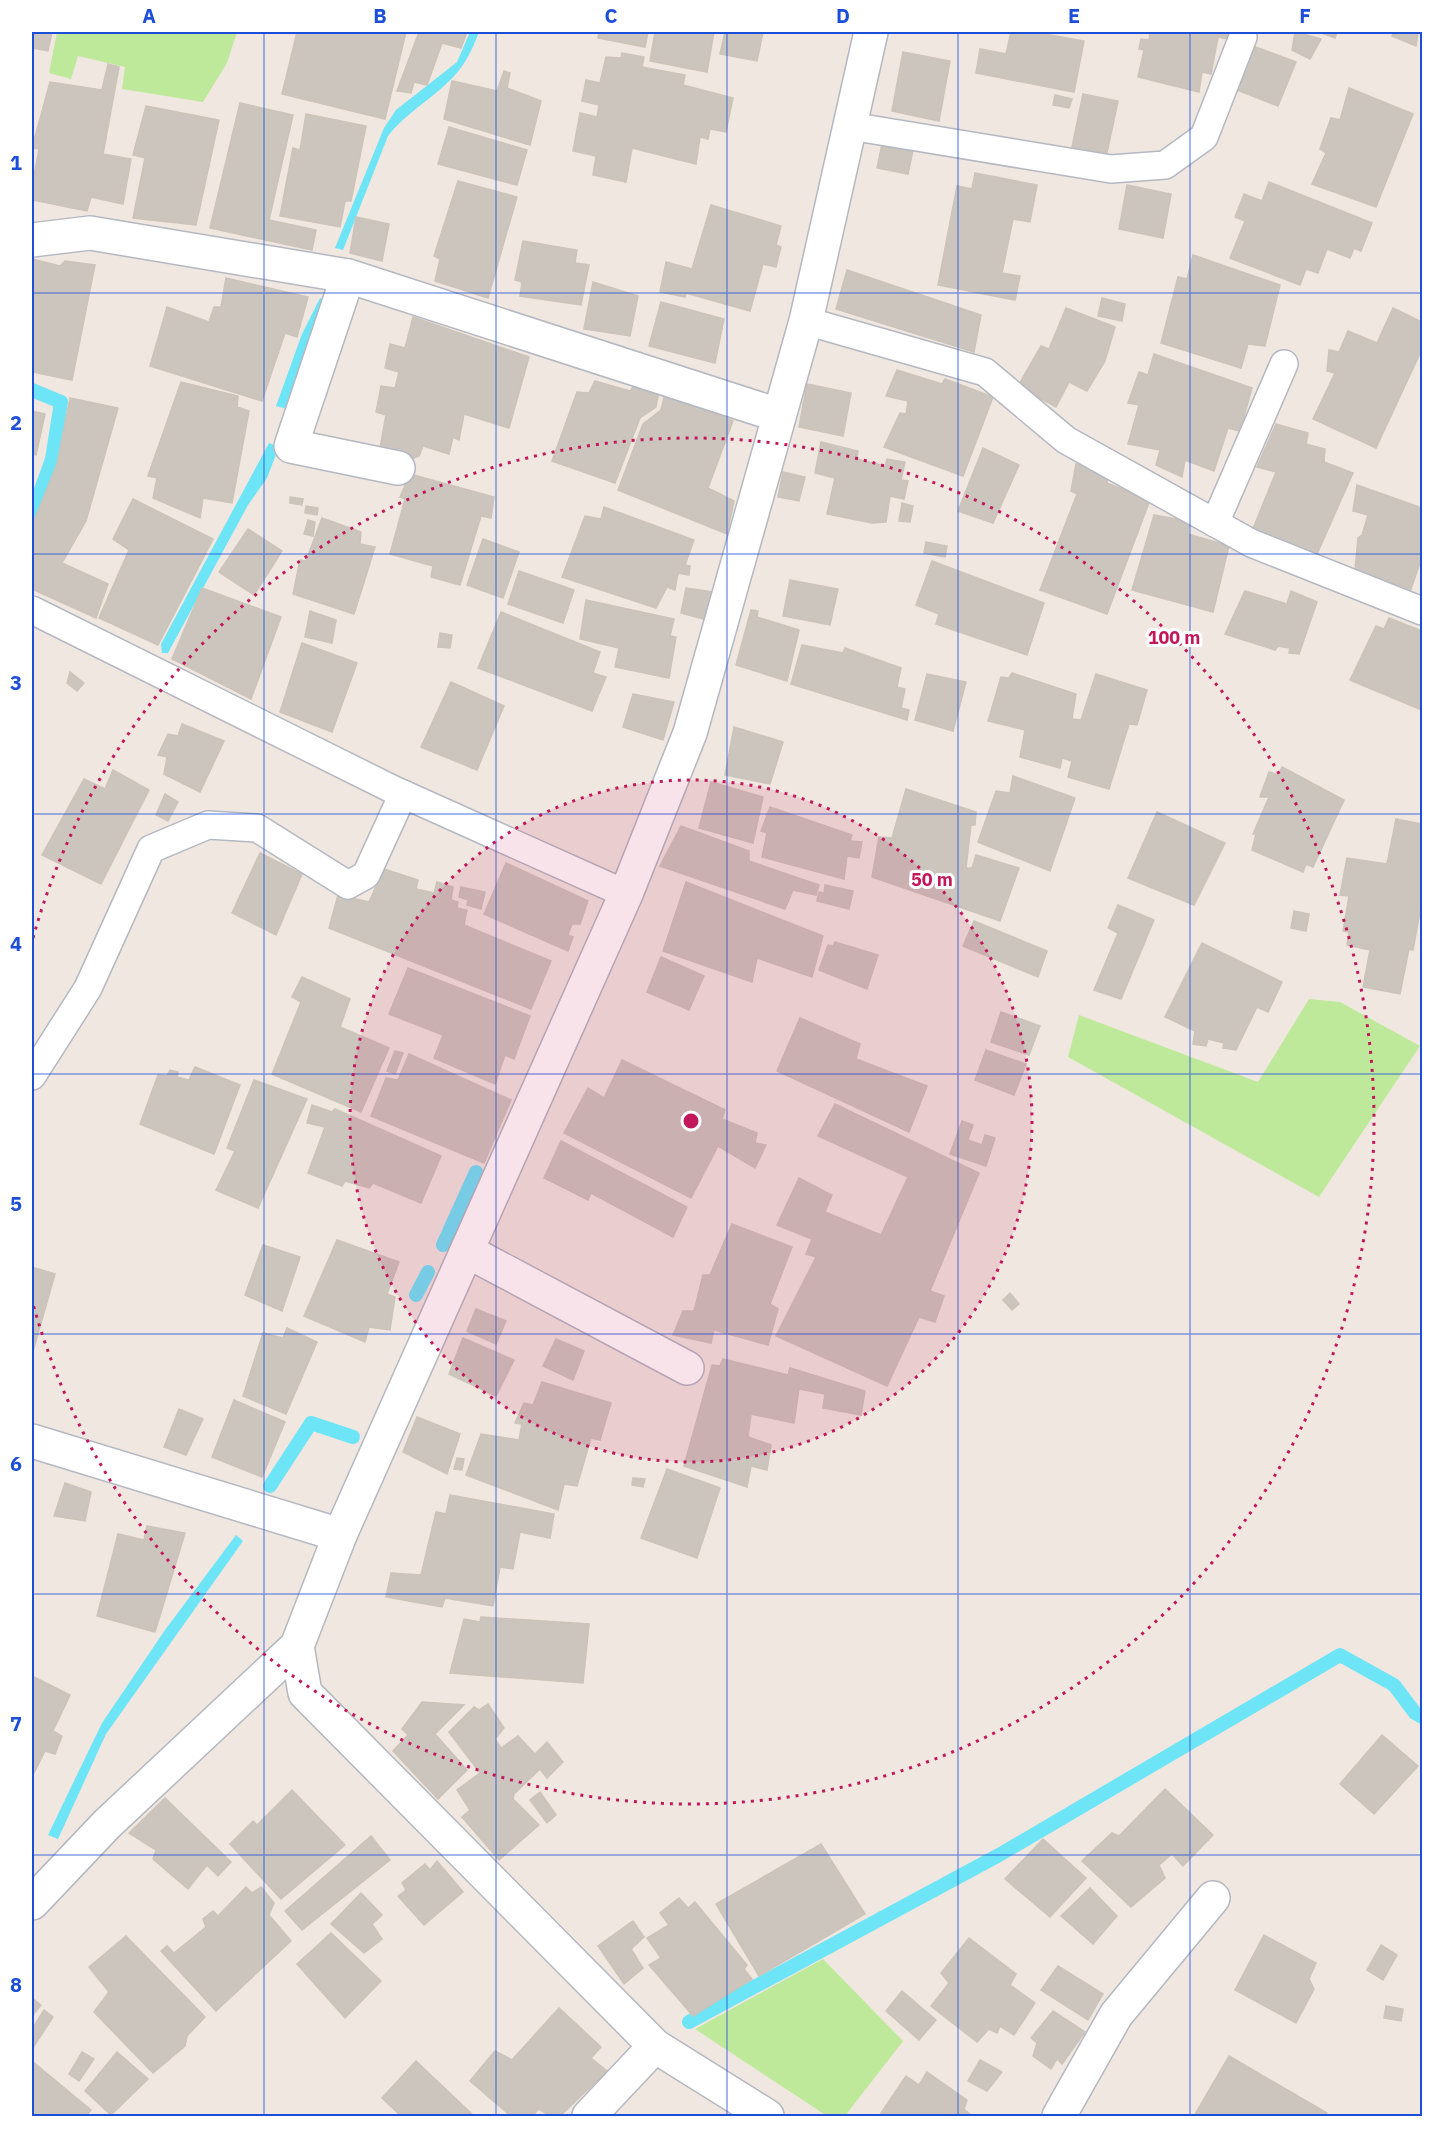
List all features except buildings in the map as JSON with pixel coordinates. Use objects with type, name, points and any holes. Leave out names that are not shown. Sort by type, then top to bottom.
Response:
[{"type":"street","points":[[32,1903],[107,1824],[297,1646],[340,1535],[626,894],[690,733],[806,321],[872,32]]},
{"type":"street","points":[[32,240],[90,233],[348,276],[778,415]]},
{"type":"street","points":[[348,276],[291,446],[398,468]]},
{"type":"street","points":[[467,1251],[687,1368]]},
{"type":"street","points":[[32,1441],[340,1535]]},
{"type":"street","points":[[297,1646],[305,1693],[656,2046],[767,2116]]},
{"type":"street","points":[[1059,2116],[1116,2015],[1213,1898]]},
{"type":"street","points":[[589,2116],[656,2046]]},
{"type":"lane","points":[[850,126],[1111,169],[1165,165],[1204,137],[1243,37]]},
{"type":"lane","points":[[806,321],[985,372],[1066,440],[1251,543],[1422,611]]},
{"type":"lane","points":[[1215,523],[1284,364]]},
{"type":"lane","points":[[32,610],[403,794],[626,894]]},
{"type":"lane","points":[[32,1076],[87,988],[151,849],[208,825],[257,828],[348,885],[366,875],[403,794]]},
{"type":"green space","points":[[57,32],[237,32],[227,63],[203,102],[122,89],[125,67],[78,56],[71,79],[49,73]]},
{"type":"green space","points":[[1309,999],[1340,1002],[1420,1046],[1319,1197],[1068,1057],[1079,1015],[1258,1082]]},
{"type":"green space","points":[[823,1959],[903,2041],[845,2116],[827,2116],[695,2029]]},
{"type":"water","points":[[470,32],[479,32],[460,69],[388,136],[343,250],[335,248],[384,128],[396,110],[457,62]]},
{"type":"water","points":[[320,298],[325,301],[287,409],[276,406],[302,334]]},
{"type":"water","points":[[269,443],[279,447],[267,478],[248,505],[168,653],[162,653],[161,644]]},
{"type":"water","points":[[236,1535],[243,1541],[106,1734],[58,1839],[48,1835],[102,1723],[165,1630]]},
{"type":"waterway","points":[[32,390],[61,402],[52,459],[32,515]]},
{"type":"waterway","points":[[443,1245],[476,1172]]},
{"type":"waterway","points":[[416,1295],[428,1272]]},
{"type":"waterway","points":[[270,1486],[311,1423],[353,1437]]},
{"type":"waterway","points":[[689,2022],[999,1855],[1340,1655],[1394,1685],[1415,1713],[1422,1717]]}]
